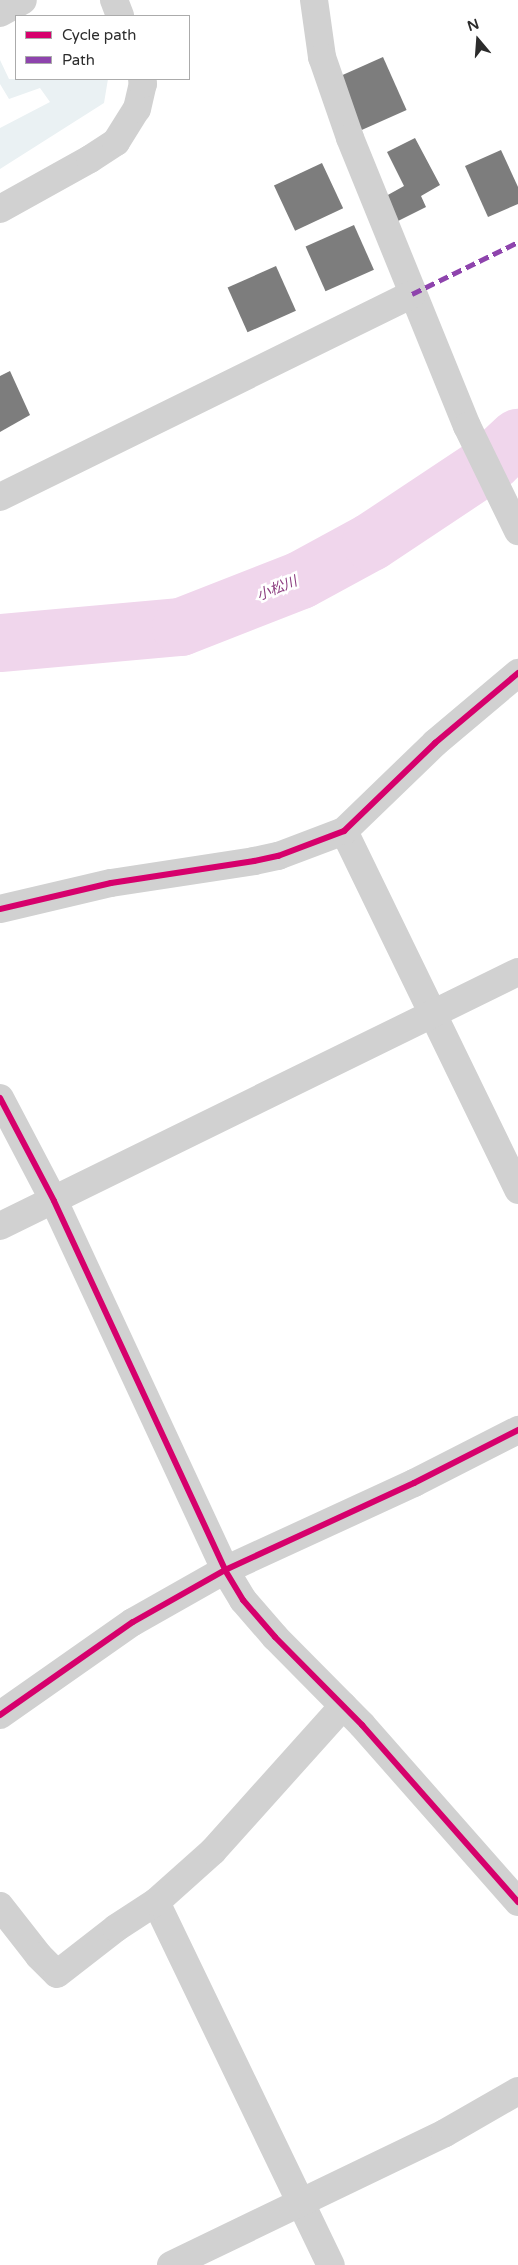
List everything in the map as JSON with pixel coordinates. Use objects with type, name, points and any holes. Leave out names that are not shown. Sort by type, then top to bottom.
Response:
[{"type":"street","points":[[0,13],[23,0]]},
{"type":"street","points":[[114,0],[120,15]]},
{"type":"street","points":[[314,0],[322,57],[350,138],[467,426],[518,531]]},
{"type":"street","points":[[0,209],[90,159],[116,142],[137,109],[142,80]]},
{"type":"street","points":[[0,497],[412,294]]},
{"type":"street","points":[[0,909],[110,883],[202,870],[278,856],[344,831],[435,744],[518,673]]},
{"type":"street","points":[[344,831],[518,1190]]},
{"type":"street","points":[[0,1226],[518,972]]},
{"type":"street","points":[[0,1098],[54,1201],[225,1570],[243,1600],[343,1706],[518,1902]]},
{"type":"street","points":[[0,1715],[133,1622],[225,1570],[406,1487],[518,1430]]},
{"type":"street","points":[[0,1906],[39,1956],[57,1974],[109,1933],[156,1902],[213,1851],[343,1706]]},
{"type":"street","points":[[156,1902],[331,2265]]},
{"type":"street","points":[[171,2265],[445,2133],[518,2091]]},
{"type":"shaded area","points":[[0,60],[9,79],[108,80],[104,103],[0,169],[0,128],[50,102],[40,88],[9,99],[0,84]]},
{"type":"building","points":[[383,57],[407,110],[360,131],[336,78]]},
{"type":"building","points":[[415,138],[440,185],[421,196],[426,207],[398,221],[386,196],[404,186],[387,152]]},
{"type":"building","points":[[501,150],[518,187],[518,204],[488,217],[465,166]]},
{"type":"building","points":[[322,163],[343,208],[295,231],[274,185]]},
{"type":"building","points":[[354,225],[374,270],[326,291],[306,247]]},
{"type":"building","points":[[276,266],[296,311],[248,332],[228,288]]},
{"type":"building","points":[[10,371],[30,415],[0,432],[0,376]]},
{"type":"waterway","name":"小松川","points":[[0,643],[181,627],[301,580],[371,542],[493,461],[518,438]]},
{"type":"marked path","points":[[412,294],[518,242]]},
{"type":"cycle path","points":[[0,909],[111,883],[278,856],[344,831],[435,743],[518,673]]},
{"type":"cycle path","points":[[0,1098],[54,1201],[225,1570],[243,1600],[275,1637],[362,1725],[518,1902]]},
{"type":"cycle path","points":[[0,1715],[133,1622],[225,1570],[414,1483],[518,1430]]}]
